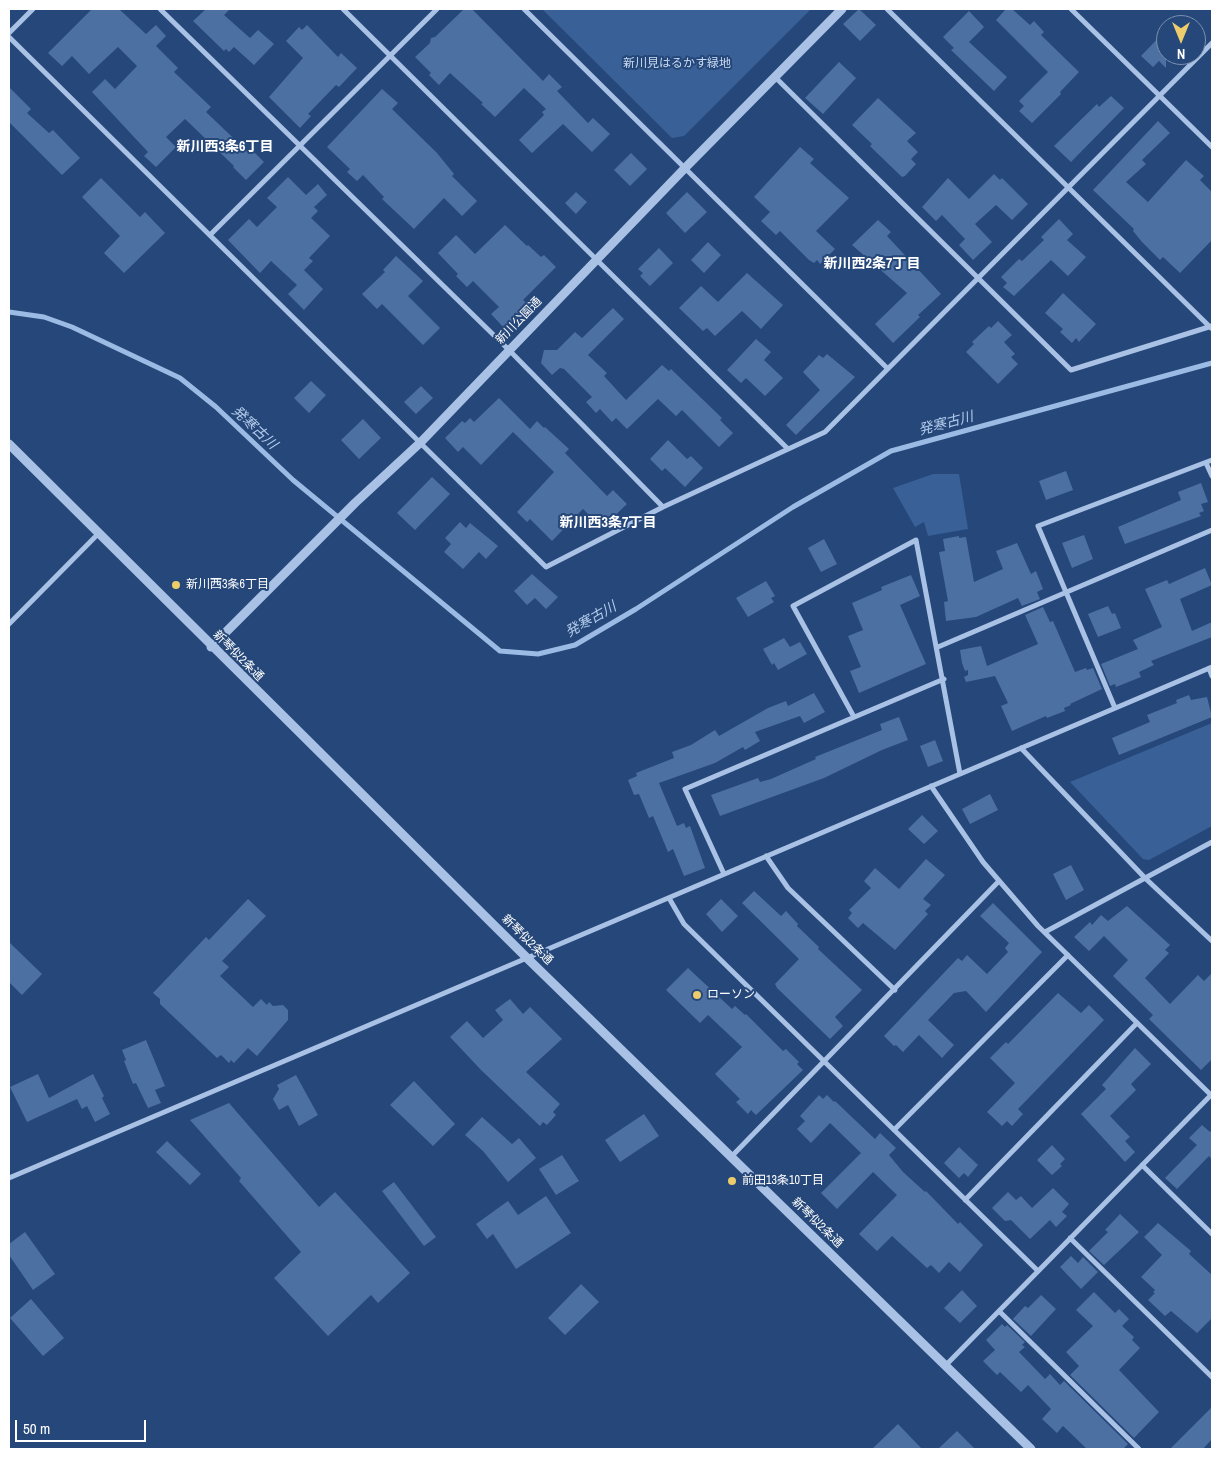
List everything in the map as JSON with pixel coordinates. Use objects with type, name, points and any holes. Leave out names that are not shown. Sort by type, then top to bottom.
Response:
[{"type":"street","points":[[9,33],[33,9]]},
{"type":"street","points":[[160,9],[509,350],[663,507]]},
{"type":"street","points":[[343,9],[597,258],[787,448]]},
{"type":"street","points":[[210,235],[436,9]]},
{"type":"street","points":[[524,9],[887,368]]},
{"type":"street","name":"新川公園通","points":[[211,647],[355,503],[421,442],[597,258],[842,9]]},
{"type":"street","points":[[775,77],[1071,370],[1211,327],[888,9]]},
{"type":"street","points":[[1071,9],[1212,147]]},
{"type":"street","points":[[9,37],[546,567],[663,507],[787,448],[807,442],[824,432],[1212,43]]},
{"type":"street","name":"新琴似2条通","points":[[9,444],[211,647],[527,958],[1031,1449]]},
{"type":"street","points":[[1115,708],[1038,526],[1212,460]]},
{"type":"street","points":[[1206,463],[1212,476]]},
{"type":"street","points":[[938,646],[1212,530]]},
{"type":"street","points":[[9,624],[98,534]]},
{"type":"street","points":[[854,717],[793,606],[916,540],[938,646],[960,774]]},
{"type":"street","points":[[9,1178],[1210,667],[1212,676]]},
{"type":"street","points":[[724,874],[685,789],[944,679]]},
{"type":"street","points":[[1021,748],[1145,878],[1212,941]]},
{"type":"street","points":[[931,786],[983,862],[1045,932],[1212,1095],[946,1366]]},
{"type":"street","points":[[1045,932],[1212,842]]},
{"type":"street","points":[[766,856],[788,888],[895,990]]},
{"type":"street","points":[[731,1157],[999,881]]},
{"type":"street","points":[[669,898],[684,924],[1038,1271]]},
{"type":"street","points":[[894,1130],[1068,955]]},
{"type":"street","points":[[966,1200],[1137,1023]]},
{"type":"street","points":[[1142,1165],[1212,1234]]},
{"type":"street","points":[[1070,1238],[1212,1377]]},
{"type":"street","points":[[999,1311],[1139,1449]]},
{"type":"green space","name":"新川見はるかす緑地","points":[[542,9],[811,9],[684,136],[672,138]]},
{"type":"green space","points":[[933,474],[959,474],[968,529],[928,536],[924,522],[915,527],[893,488]]},
{"type":"green space","points":[[1212,723],[1212,826],[1149,860],[1143,859],[1070,782]]},
{"type":"building","points":[[92,9],[119,9],[146,34],[156,25],[166,36],[156,46],[178,68],[174,72],[211,107],[206,112],[248,152],[251,149],[264,162],[246,180],[185,119],[166,137],[176,147],[156,167],[144,156],[148,152],[92,92],[105,79],[115,89],[137,66],[118,47],[89,74],[72,56],[62,66],[48,53]]},
{"type":"building","points":[[206,9],[230,9],[224,15],[250,38],[258,30],[274,44],[254,65],[234,47],[229,52],[226,49],[224,51],[193,21]]},
{"type":"building","points":[[464,9],[472,9],[543,81],[549,74],[562,87],[557,91],[588,123],[593,118],[610,134],[592,152],[563,124],[532,153],[519,140],[544,115],[542,112],[546,109],[524,88],[495,117],[481,104],[483,103],[450,73],[439,85],[429,75],[431,73],[415,57],[430,43],[431,38],[435,37]]},
{"type":"building","points":[[859,9],[876,25],[860,41],[843,24]]},
{"type":"building","points":[[1006,9],[1012,9],[1030,25],[1034,21],[1044,32],[1041,35],[1079,72],[1060,92],[1061,94],[1032,123],[1019,111],[1024,106],[1019,101],[1048,72],[996,20]]},
{"type":"building","points":[[969,11],[984,27],[969,42],[1007,77],[994,91],[951,50],[954,48],[943,37]]},
{"type":"building","points":[[307,25],[338,57],[341,53],[357,68],[339,87],[336,85],[308,114],[311,116],[300,128],[269,97],[303,58],[286,41],[299,27],[302,30]]},
{"type":"building","points":[[1156,40],[1156,64],[1153,67],[1141,56]]},
{"type":"building","points":[[839,62],[856,78],[823,114],[805,98]]},
{"type":"building","points":[[9,87],[31,109],[27,113],[49,133],[53,130],[80,158],[62,175],[9,122]]},
{"type":"building","points":[[382,89],[398,103],[392,109],[437,153],[454,174],[452,176],[477,201],[462,216],[444,198],[414,229],[382,199],[384,197],[363,175],[357,181],[347,172],[350,169],[327,147]]},
{"type":"building","points":[[1111,96],[1124,108],[1071,162],[1054,146],[1097,104],[1099,107]]},
{"type":"building","points":[[878,98],[916,133],[907,141],[918,152],[911,159],[916,164],[902,177],[870,146],[872,144],[852,125]]},
{"type":"building","points":[[1158,121],[1170,133],[1142,160],[1146,164],[1126,182],[1148,202],[1186,160],[1204,176],[1200,180],[1212,192],[1212,240],[1180,273],[1163,257],[1160,260],[1142,242],[1133,231],[1134,229],[1093,190]]},
{"type":"building","points":[[800,147],[814,159],[810,163],[849,198],[816,231],[835,249],[820,264],[817,260],[814,263],[809,260],[780,231],[776,235],[761,221],[770,212],[754,197]]},
{"type":"building","points":[[631,153],[647,169],[630,186],[614,170]]},
{"type":"building","points":[[994,174],[1000,180],[1002,178],[1028,204],[1012,220],[996,205],[975,224],[992,242],[973,260],[959,245],[965,239],[942,215],[936,221],[922,207],[948,178],[969,199]]},
{"type":"building","points":[[288,177],[306,195],[318,184],[327,195],[314,207],[318,211],[311,218],[330,236],[309,258],[313,261],[304,270],[323,289],[304,310],[288,294],[297,285],[271,261],[260,273],[228,240],[249,219],[257,227],[277,207],[267,198]]},
{"type":"building","points":[[101,178],[140,217],[145,212],[165,233],[124,273],[104,253],[120,236],[82,197]]},
{"type":"building","points":[[576,192],[587,202],[576,214],[565,203]]},
{"type":"building","points":[[687,192],[707,212],[685,233],[666,213]]},
{"type":"building","points":[[1059,219],[1073,234],[1067,240],[1086,257],[1068,276],[1051,260],[1014,296],[1003,287],[1007,283],[1001,277],[1019,259],[1022,261],[1044,240],[1041,237]]},
{"type":"building","points":[[878,220],[891,232],[887,236],[941,294],[918,315],[920,317],[893,343],[875,324],[907,293],[852,245]]},
{"type":"building","points":[[505,225],[527,246],[541,257],[544,255],[556,267],[523,300],[528,304],[522,310],[523,312],[505,329],[491,314],[499,307],[473,281],[467,287],[456,276],[458,274],[438,253],[456,235],[475,254]]},
{"type":"building","points":[[708,242],[721,255],[704,273],[691,260]]},
{"type":"building","points":[[659,248],[673,263],[650,286],[640,276],[643,273],[638,269]]},
{"type":"building","points":[[396,256],[423,281],[408,296],[440,328],[423,345],[382,304],[377,309],[362,294],[385,272],[383,270]]},
{"type":"building","points":[[747,273],[783,305],[761,329],[742,311],[715,336],[707,328],[703,331],[679,308],[701,286],[718,302]]},
{"type":"building","points":[[1063,293],[1096,324],[1079,342],[1076,338],[1072,343],[1060,332],[1063,329],[1045,313]]},
{"type":"building","points":[[613,308],[624,319],[588,355],[607,373],[604,376],[626,400],[662,365],[669,371],[671,369],[722,418],[720,420],[733,433],[719,447],[682,410],[676,416],[658,399],[627,429],[616,418],[612,422],[600,409],[596,413],[586,402],[592,397],[564,369],[560,368],[552,375],[541,363],[544,350],[557,350],[575,332],[582,338]]},
{"type":"building","points":[[998,321],[1012,335],[1004,342],[1015,354],[1011,357],[1018,364],[998,384],[966,352],[974,344],[972,342],[989,326],[991,328]]},
{"type":"building","points":[[756,339],[771,352],[764,360],[783,378],[765,396],[746,378],[741,383],[727,370]]},
{"type":"building","points":[[827,354],[855,377],[796,435],[786,425],[820,390],[803,372],[819,355],[823,358]]},
{"type":"building","points":[[311,381],[326,395],[309,413],[294,398]]},
{"type":"building","points":[[421,386],[433,398],[416,414],[404,402]]},
{"type":"building","points":[[499,398],[530,429],[537,421],[545,427],[569,449],[565,453],[607,496],[613,490],[627,504],[602,528],[583,509],[552,541],[530,519],[527,522],[517,512],[554,472],[513,432],[481,465],[463,447],[458,452],[445,438],[462,421],[465,423],[470,418],[474,422]]},
{"type":"building","points":[[363,419],[381,438],[359,459],[341,440]]},
{"type":"building","points":[[668,440],[687,459],[691,456],[703,468],[685,487],[665,468],[662,471],[650,459]]},
{"type":"building","points":[[1066,471],[1073,490],[1046,500],[1039,481]]},
{"type":"building","points":[[432,477],[450,494],[415,530],[397,513]]},
{"type":"building","points":[[1201,483],[1208,502],[1201,504],[1204,511],[1199,513],[1201,516],[1125,544],[1118,527],[1181,500],[1178,492]]},
{"type":"building","points":[[460,522],[466,528],[470,523],[498,546],[486,559],[479,552],[463,569],[444,552],[451,544],[445,538]]},
{"type":"building","points":[[1084,535],[1093,559],[1072,568],[1062,543]]},
{"type":"building","points":[[959,536],[959,538],[966,537],[974,582],[1003,569],[996,551],[1017,543],[1031,574],[1036,571],[1043,589],[1037,592],[1040,599],[1022,606],[1018,598],[976,617],[946,621],[944,602],[948,601],[939,552],[945,551],[943,539]]},
{"type":"building","points":[[824,539],[837,564],[821,572],[808,548]]},
{"type":"building","points":[[1205,568],[1212,585],[1180,599],[1192,631],[1212,622],[1212,637],[1151,661],[1154,665],[1139,672],[1141,677],[1116,687],[1115,684],[1110,686],[1101,664],[1138,649],[1133,640],[1162,627],[1145,589],[1167,580],[1169,584]]},
{"type":"building","points":[[532,574],[558,597],[546,609],[535,598],[527,605],[514,591]]},
{"type":"building","points":[[911,575],[920,596],[900,605],[926,664],[859,693],[850,671],[861,667],[848,636],[863,630],[852,603],[882,590],[881,587]]},
{"type":"building","points":[[766,581],[775,596],[771,598],[774,602],[748,617],[736,598]]},
{"type":"building","points":[[1108,606],[1112,614],[1115,613],[1121,628],[1098,637],[1088,614]]},
{"type":"building","points":[[1043,607],[1050,622],[1053,621],[1075,672],[1086,668],[1087,670],[1093,668],[1102,689],[1070,704],[1064,708],[1065,711],[1047,718],[1046,716],[1012,731],[1001,706],[1008,703],[995,676],[966,682],[964,677],[968,675],[968,670],[965,671],[960,650],[981,646],[987,666],[1038,644],[1025,615]]},
{"type":"building","points":[[784,638],[790,647],[800,642],[807,654],[778,670],[774,663],[772,665],[763,649]]},
{"type":"building","points":[[814,693],[825,712],[804,723],[800,716],[755,732],[760,741],[745,750],[743,747],[715,763],[659,783],[677,826],[684,823],[686,828],[690,826],[705,868],[684,876],[673,849],[668,852],[653,816],[649,818],[639,794],[634,795],[628,780],[637,776],[636,773],[674,758],[672,752],[691,745],[715,730],[719,736],[768,708],[786,701],[788,706]]},
{"type":"building","points":[[1189,695],[1191,700],[1207,697],[1212,717],[1119,755],[1112,738],[1150,722],[1147,715],[1177,703],[1176,700]]},
{"type":"building","points":[[899,717],[908,740],[882,750],[824,778],[720,816],[711,795],[758,778],[760,782],[771,779],[816,759],[815,757],[882,730],[880,724]]},
{"type":"building","points":[[935,740],[943,761],[928,767],[920,746]]},
{"type":"building","points":[[990,794],[998,810],[970,824],[962,809]]},
{"type":"building","points":[[922,815],[938,831],[924,844],[908,829]]},
{"type":"building","points":[[926,859],[945,875],[923,899],[931,905],[925,911],[928,914],[895,950],[863,923],[858,928],[848,918],[852,913],[849,910],[871,888],[864,881],[875,868],[899,889]]},
{"type":"building","points":[[1071,865],[1084,890],[1066,900],[1053,874]]},
{"type":"building","points":[[754,891],[781,916],[786,911],[798,924],[797,926],[819,947],[818,949],[862,990],[835,1017],[843,1026],[830,1039],[777,988],[775,984],[799,959],[742,903]]},
{"type":"building","points":[[248,899],[266,916],[222,961],[229,967],[220,976],[253,1007],[261,999],[267,1005],[269,1002],[273,1006],[283,1005],[288,1010],[288,1020],[257,1056],[248,1048],[234,1063],[231,1060],[229,1063],[221,1055],[217,1058],[160,1004],[160,999],[153,993],[206,937],[209,940]]},
{"type":"building","points":[[721,899],[738,916],[722,932],[706,914]]},
{"type":"building","points":[[993,903],[1042,952],[986,1012],[966,991],[954,993],[928,1020],[954,1045],[942,1058],[919,1035],[903,1052],[884,1036],[958,958],[962,961],[967,955],[987,974],[1008,952],[1005,948],[1009,943],[980,916]]},
{"type":"building","points":[[1127,906],[1170,945],[1165,950],[1169,953],[1145,978],[1170,1004],[1198,975],[1204,981],[1212,973],[1212,1059],[1201,1070],[1149,1019],[1153,1015],[1113,976],[1128,960],[1104,936],[1089,951],[1074,937],[1090,922],[1092,925],[1101,915],[1108,921]]},
{"type":"building","points":[[9,942],[42,974],[22,995],[9,982]]},
{"type":"building","points":[[688,968],[732,1009],[735,1006],[746,1014],[783,1051],[786,1049],[799,1062],[797,1064],[803,1070],[756,1115],[751,1110],[748,1114],[736,1102],[740,1099],[715,1074],[742,1047],[708,1015],[700,1023],[666,990]]},
{"type":"building","points":[[1058,993],[1081,1013],[1089,1005],[1104,1020],[1018,1109],[1023,1114],[1012,1126],[1007,1121],[1002,1126],[987,1112],[1015,1083],[990,1058],[1006,1042],[1008,1044]]},
{"type":"building","points":[[510,999],[523,1014],[530,1007],[562,1039],[526,1072],[560,1104],[553,1112],[556,1115],[547,1125],[543,1122],[540,1126],[481,1070],[450,1037],[467,1021],[483,1038],[503,1020],[495,1010]]},
{"type":"building","points":[[146,1040],[165,1086],[155,1090],[161,1103],[148,1108],[136,1083],[133,1084],[122,1050]]},
{"type":"building","points":[[1135,1048],[1151,1064],[1131,1084],[1136,1090],[1110,1116],[1130,1137],[1125,1141],[1135,1152],[1125,1162],[1081,1114],[1106,1089],[1102,1085]]},
{"type":"building","points":[[38,1074],[49,1098],[93,1074],[104,1096],[102,1098],[110,1114],[95,1122],[87,1106],[82,1109],[77,1099],[27,1122],[10,1087]]},
{"type":"building","points":[[296,1075],[318,1115],[299,1126],[288,1105],[279,1110],[273,1099],[279,1089],[277,1085]]},
{"type":"building","points":[[414,1081],[455,1124],[433,1146],[390,1105]]},
{"type":"building","points":[[819,1095],[823,1099],[827,1095],[835,1101],[875,1139],[880,1133],[896,1148],[889,1155],[903,1172],[983,1245],[960,1272],[949,1262],[939,1273],[931,1265],[927,1268],[892,1236],[877,1251],[859,1234],[897,1195],[873,1172],[837,1209],[821,1193],[861,1153],[830,1123],[811,1143],[797,1129],[805,1121],[800,1116]]},
{"type":"building","points":[[229,1103],[319,1207],[335,1192],[410,1273],[378,1303],[371,1295],[328,1336],[274,1278],[301,1252],[239,1181],[241,1178],[190,1120]]},
{"type":"building","points":[[644,1114],[659,1136],[620,1162],[605,1140]]},
{"type":"building","points":[[482,1117],[512,1144],[519,1138],[536,1158],[508,1182],[483,1151],[465,1135]]},
{"type":"building","points":[[1202,1125],[1210,1132],[1212,1129],[1212,1160],[1209,1156],[1177,1189],[1165,1178],[1197,1145],[1189,1138]]},
{"type":"building","points":[[167,1141],[201,1174],[190,1185],[156,1152]]},
{"type":"building","points":[[1052,1145],[1065,1159],[1060,1164],[1062,1166],[1052,1175],[1037,1160]]},
{"type":"building","points":[[959,1147],[978,1165],[968,1177],[964,1173],[959,1178],[944,1163]]},
{"type":"building","points":[[562,1155],[579,1181],[556,1195],[539,1169]]},
{"type":"building","points":[[394,1182],[436,1237],[424,1246],[382,1191]]},
{"type":"building","points":[[1053,1188],[1069,1204],[1062,1212],[1067,1216],[1056,1227],[1050,1220],[1030,1239],[1011,1220],[1005,1221],[992,1208],[1008,1192],[1016,1200],[1021,1196],[1032,1208]]},
{"type":"building","points":[[546,1196],[571,1233],[516,1269],[493,1234],[487,1239],[476,1224],[508,1201],[518,1215]]},
{"type":"building","points":[[1120,1214],[1139,1232],[1104,1265],[1089,1251],[1108,1232],[1105,1230]]},
{"type":"building","points":[[1158,1223],[1191,1251],[1189,1254],[1212,1275],[1212,1318],[1197,1333],[1171,1311],[1165,1316],[1148,1300],[1155,1293],[1153,1292],[1155,1290],[1141,1277],[1162,1255],[1144,1237]]},
{"type":"building","points":[[25,1232],[55,1274],[33,1290],[9,1255],[9,1244]]},
{"type":"building","points":[[1071,1256],[1078,1263],[1083,1257],[1098,1272],[1081,1289],[1060,1267]]},
{"type":"building","points":[[581,1284],[599,1302],[565,1335],[548,1318]]},
{"type":"building","points":[[962,1290],[977,1306],[960,1323],[944,1308]]},
{"type":"building","points":[[1094,1292],[1115,1313],[1119,1309],[1129,1319],[1122,1326],[1134,1337],[1132,1340],[1140,1348],[1119,1370],[1159,1412],[1134,1438],[1070,1375],[1079,1366],[1066,1352],[1093,1326],[1076,1310]]},
{"type":"building","points":[[1041,1295],[1056,1309],[1031,1336],[1013,1319],[1025,1306],[1028,1308]]},
{"type":"building","points":[[31,1299],[64,1338],[43,1356],[10,1318]]},
{"type":"building","points":[[1002,1324],[1005,1327],[1007,1325],[1025,1342],[1022,1345],[1025,1347],[1019,1352],[1045,1379],[1050,1374],[1060,1385],[1064,1381],[1128,1444],[1123,1449],[1087,1449],[1063,1426],[1057,1433],[1042,1419],[1051,1409],[1028,1385],[1021,1392],[1000,1372],[997,1375],[983,1361],[995,1350],[986,1340]]},
{"type":"building","points":[[1212,1407],[1212,1439],[1203,1449],[1170,1449]]},
{"type":"building","points":[[898,1424],[922,1449],[872,1449]]},
{"type":"building","points":[[957,1431],[975,1449],[938,1449]]},
{"type":"waterway","name":"発寒古川","points":[[9,312],[44,317],[72,327],[180,378],[216,407],[293,480],[500,651],[538,654],[575,645],[636,609],[793,507],[891,451],[1212,363]]},
{"type":"place","name":"新川西3条6丁目","points":[[176,585]]},
{"type":"place","name":"ローソン","points":[[697,995]]},
{"type":"place","name":"前田13条10丁目","points":[[732,1181]]},
{"type":"district","name":"新川西3条6丁目","points":[[225,147]]},
{"type":"district","name":"新川西2条7丁目","points":[[872,264]]},
{"type":"district","name":"新川西3条7丁目","points":[[608,523]]}]
